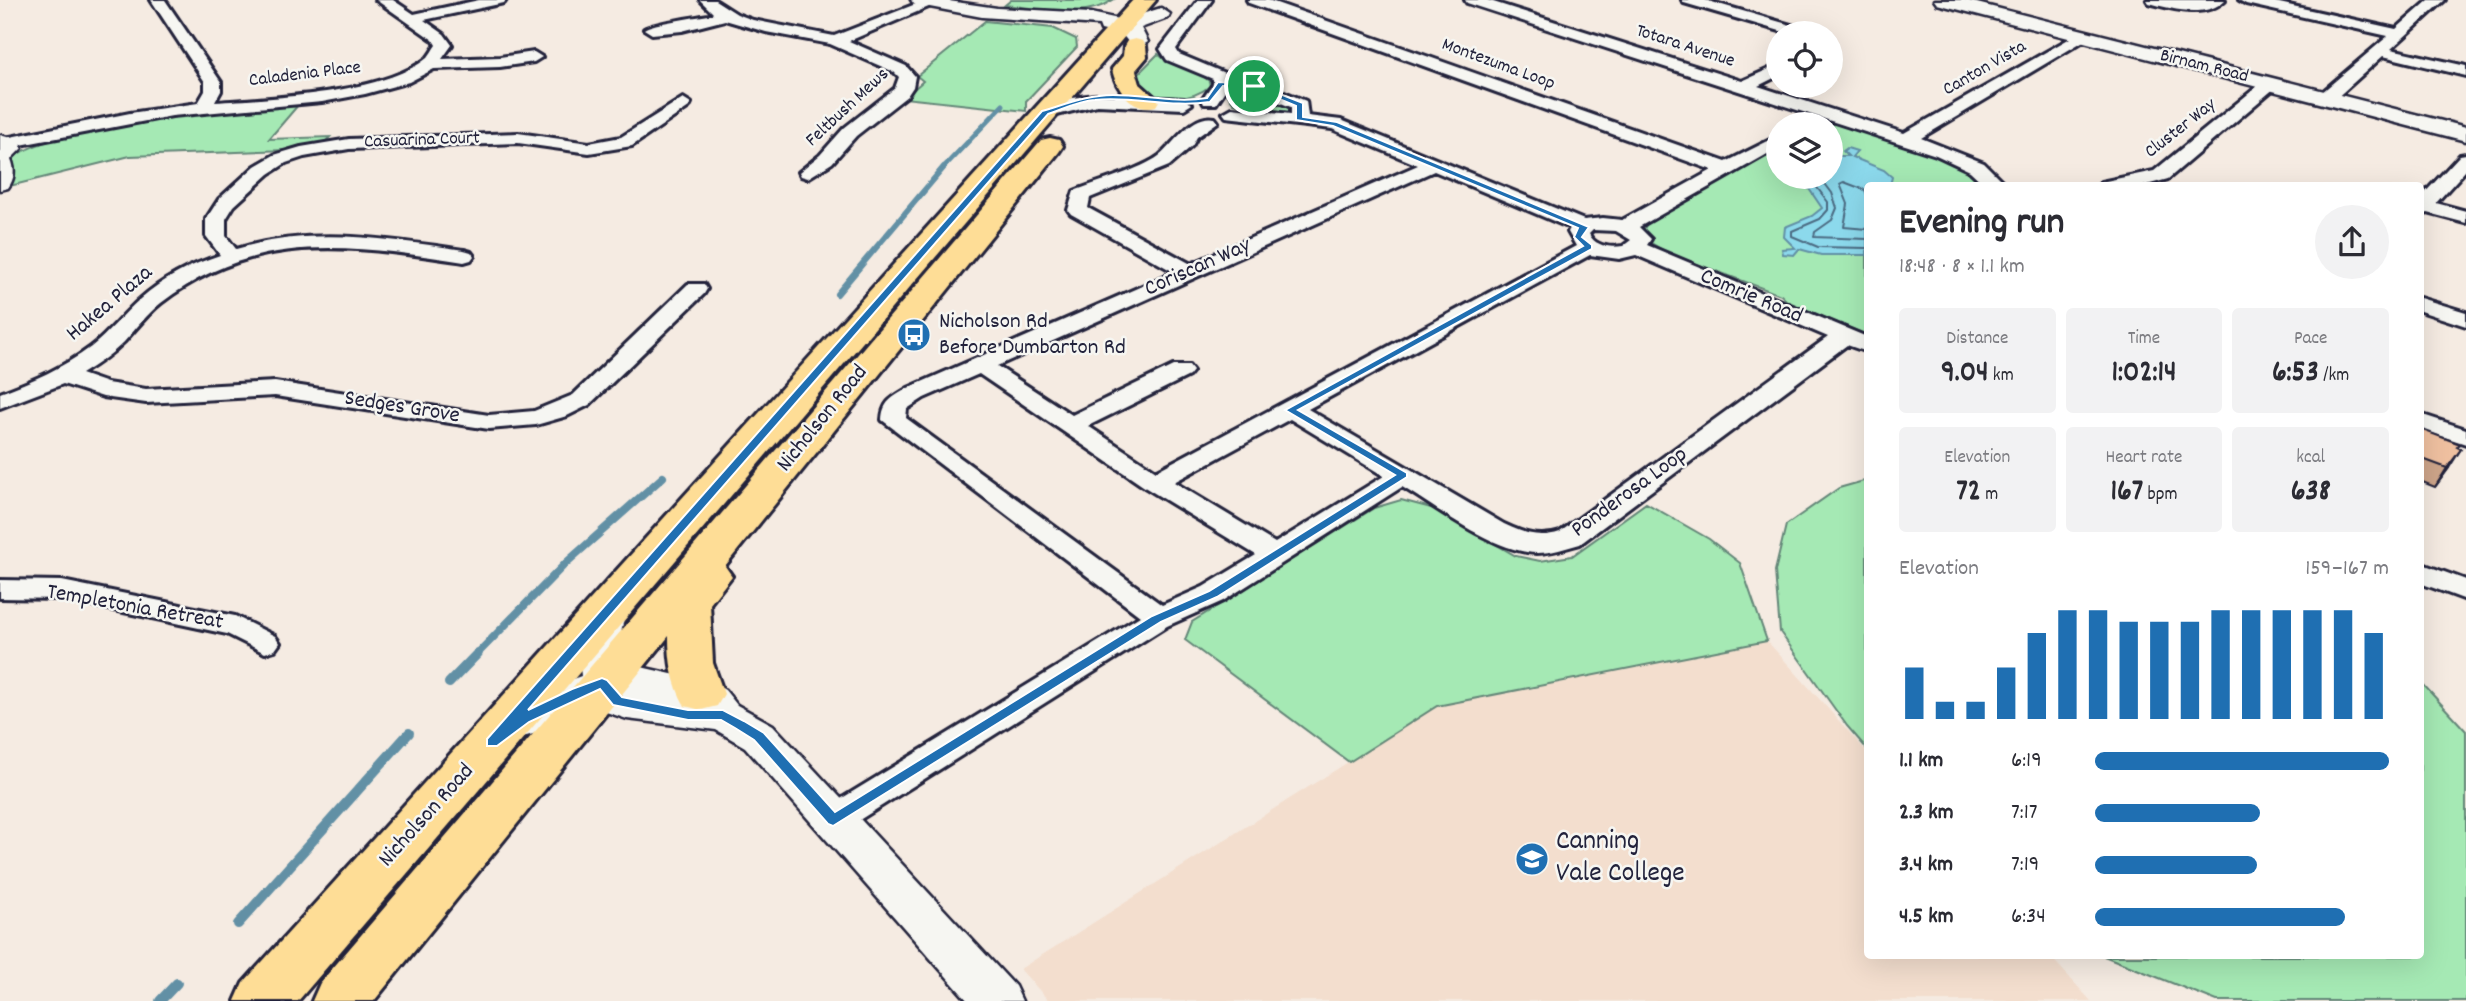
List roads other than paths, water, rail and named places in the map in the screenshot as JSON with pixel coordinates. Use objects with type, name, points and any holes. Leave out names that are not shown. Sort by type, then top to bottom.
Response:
[{"type":"main road","name":"Nicholson Road","points":[[262,1001],[607,613],[1088,64],[1146,21]]},
{"type":"main road","points":[[1146,21],[1135,57],[1124,69],[1126,81],[1132,90],[1147,101]]},
{"type":"main road","name":"Nicholson Road","points":[[340,1001],[812,434],[1088,64]]},
{"type":"main road","points":[[712,705],[691,663],[689,601],[799,475],[812,434]]},
{"type":"street","points":[[158,0],[213,82],[213,91],[204,107]]},
{"type":"street","points":[[383,0],[443,41],[441,52],[427,64]]},
{"type":"street","points":[[410,19],[499,0]]},
{"type":"street","name":"Feltbush Mews","points":[[707,0],[727,15],[751,24],[835,41],[900,69],[907,80],[901,92],[850,132],[826,159],[808,172]]},
{"type":"street","points":[[1088,64],[1108,105],[1185,117],[1210,100],[1221,84],[1221,77],[1213,71],[1173,57],[1168,49],[1205,0]]},
{"type":"street","name":"Montezuma Loop","points":[[1254,0],[1727,169]]},
{"type":"street","name":"Totara Avenue","points":[[1472,0],[1818,112]]},
{"type":"street","points":[[1689,0],[1766,22]]},
{"type":"street","name":"Birnam Road","points":[[1943,0],[2466,134]]},
{"type":"street","points":[[2154,0],[2192,6],[2211,4],[2218,0]]},
{"type":"street","points":[[2246,0],[2400,34]]},
{"type":"street","points":[[2327,97],[2438,0]]},
{"type":"street","points":[[835,41],[926,2],[1047,18],[1146,21]]},
{"type":"street","points":[[652,29],[682,26],[727,15]]},
{"type":"street","points":[[1047,18],[1057,22],[1114,97],[1147,101],[1185,117]]},
{"type":"street","name":"Canton Vista","points":[[1907,139],[2084,36]]},
{"type":"street","points":[[2380,51],[2466,71]]},
{"type":"street","points":[[427,64],[507,62],[534,57]]},
{"type":"street","name":"Caladenia Place","points":[[2,150],[82,129],[171,111],[342,94],[381,85],[427,64]]},
{"type":"street","points":[[1742,88],[1766,76]]},
{"type":"street","points":[[1221,84],[1254,86],[1300,105],[1299,118]]},
{"type":"street","name":"Cluster Way","points":[[2135,182],[2161,175],[2270,84]]},
{"type":"street","name":"Comrie Road","points":[[1210,100],[1229,106],[1232,113]]},
{"type":"street","name":"Casuarina Court","points":[[231,256],[216,236],[216,219],[226,203],[262,170],[280,159],[302,152],[349,144],[518,138],[589,148],[626,142],[683,103]]},
{"type":"street","name":"Comrie Road","points":[[1189,272],[1079,210],[1081,195],[1163,162],[1186,142],[1185,117],[1209,122],[1226,118],[1232,113],[1299,118],[1335,124],[1433,165],[1618,252],[1636,248],[1856,340]]},
{"type":"street","name":"Totara Avenue","points":[[1843,120],[1907,139],[1977,167],[1994,182]]},
{"type":"street","points":[[1636,248],[1641,239],[1624,227],[1766,148]]},
{"type":"street","points":[[0,183],[4,169],[2,150]]},
{"type":"street","points":[[2424,206],[2466,159]]},
{"type":"street","name":"Coriscan Way","points":[[1157,619],[1147,606],[894,420],[895,406],[916,393],[1433,165]]},
{"type":"street","points":[[2424,208],[2466,217]]},
{"type":"street","name":"Comrie Road","points":[[1587,237],[1608,223],[1624,227]]},
{"type":"street","points":[[1155,482],[1291,410],[1587,237]]},
{"type":"street","name":"Hakea Plaza","points":[[0,401],[61,375],[111,342],[151,301],[184,277],[231,256],[314,240],[355,240],[464,256]]},
{"type":"street","name":"Sedges Grove","points":[[61,375],[103,390],[146,396],[275,389],[489,422],[515,422],[559,412],[581,400],[696,289]]},
{"type":"street","points":[[2424,305],[2466,319]]},
{"type":"street","name":"Ponderosa Loop","points":[[1291,410],[1493,530],[1526,544],[1549,546],[1580,531],[1856,340]]},
{"type":"street","points":[[981,365],[1155,482],[1274,554]]},
{"type":"street","points":[[1070,425],[1181,371]]},
{"type":"street","points":[[2424,422],[2466,437]]},
{"type":"street","points":[[833,820],[1157,619],[1213,594],[1403,475]]},
{"type":"street","points":[[2424,574],[2466,591]]},
{"type":"street","name":"Templetonia Retreat","points":[[0,589],[62,590],[133,604],[235,626],[264,643]]},
{"type":"street","points":[[607,613],[599,635],[599,662],[602,683],[618,701],[688,715],[712,705],[759,736],[998,1001]]},
{"type":"street","points":[[492,743],[524,718],[602,683]]},
{"type":"water","points":[[1847,148],[1857,151],[1852,157],[1884,170],[1892,177],[1891,182],[1864,182],[1864,255],[1821,255],[1799,249],[1794,255],[1783,254],[1782,249],[1795,248],[1784,237],[1785,227],[1812,216],[1822,208],[1809,189],[1843,189],[1843,156],[1848,156],[1843,151]]},
{"type":"waterway","points":[[942,169],[1003,105]]},
{"type":"waterway","points":[[837,294],[944,167]]},
{"type":"waterway","points":[[476,655],[566,563],[663,477]]},
{"type":"waterway","points":[[449,683],[478,653]]},
{"type":"waterway","points":[[238,924],[409,733]]},
{"type":"waterway","points":[[160,1001],[177,983]]},
{"type":"place","name":"Nicholson Rd Before Dumbarton Rd","points":[[914,335]]},
{"type":"place","name":"Canning Vale College","points":[[1532,859]]}]
